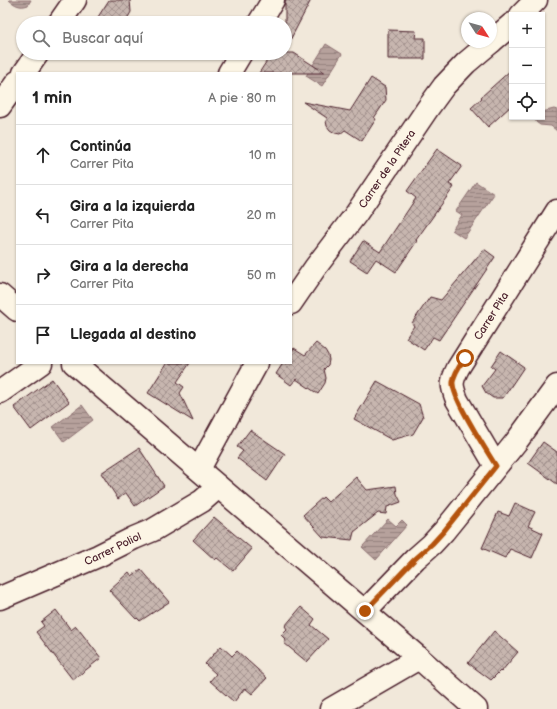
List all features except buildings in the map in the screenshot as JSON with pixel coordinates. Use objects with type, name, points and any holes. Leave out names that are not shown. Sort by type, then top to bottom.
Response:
[{"type":"street","points":[[64,16],[75,0]]},
{"type":"street","points":[[263,16],[273,0]]},
{"type":"street","points":[[524,12],[536,0]]},
{"type":"street","name":"Carrer de la Pitera","points":[[497,37],[509,27]]},
{"type":"street","name":"Carrer de la Pitera","points":[[292,302],[360,209],[444,86],[466,63],[484,48]]},
{"type":"street","points":[[25,72],[33,60]]},
{"type":"street","points":[[230,72],[237,60]]},
{"type":"street","points":[[0,106],[16,83]]},
{"type":"street","name":"Carrer Pita","points":[[496,466],[457,400],[452,384],[458,368],[557,211]]},
{"type":"street","points":[[0,295],[16,309]]},
{"type":"street","points":[[0,392],[40,364]]},
{"type":"street","points":[[75,364],[365,611],[476,709]]},
{"type":"street","points":[[199,469],[256,364]]},
{"type":"street","points":[[365,611],[444,531],[516,442],[557,386]]},
{"type":"street","name":"Carrer Poliol","points":[[0,598],[98,556],[153,530],[202,501],[218,487]]},
{"type":"street","points":[[331,709],[419,658]]},
{"type":"shaded area","points":[[9,0],[31,0],[28,5],[20,6]]},
{"type":"shaded area","points":[[326,44],[342,54],[322,86],[306,76]]},
{"type":"shaded area","points":[[554,109],[557,110],[557,131],[551,126],[540,125],[536,122],[536,120],[545,120],[545,111]]},
{"type":"shaded area","points":[[476,182],[494,194],[464,238],[452,230],[462,215],[456,211]]},
{"type":"shaded area","points":[[82,405],[93,420],[64,442],[53,427]]},
{"type":"shaded area","points":[[388,519],[396,526],[402,520],[407,525],[376,560],[362,547]]},
{"type":"route","points":[[365,611],[386,588],[444,531],[460,513],[496,466],[462,409],[454,392],[452,384],[454,376],[465,358]]}]
